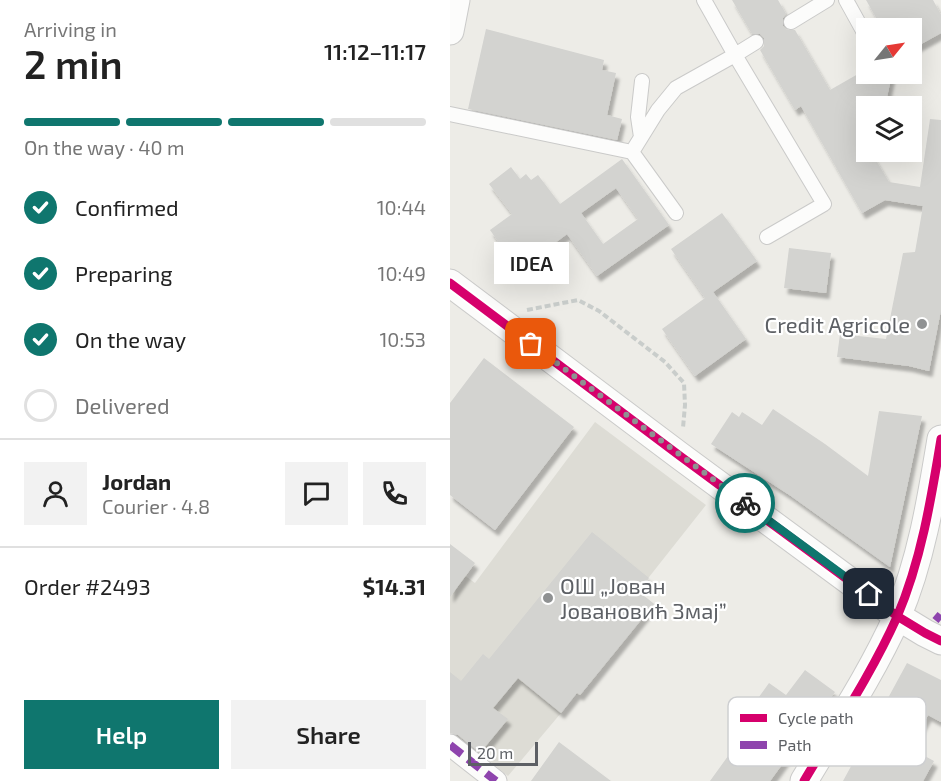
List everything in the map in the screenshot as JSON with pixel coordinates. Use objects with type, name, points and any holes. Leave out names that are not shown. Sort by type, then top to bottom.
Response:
[{"type":"street","points":[[450,31],[456,0]]},
{"type":"street","points":[[450,283],[897,616],[941,641]]},
{"type":"street","points":[[855,697],[874,666],[897,616],[913,572],[927,520],[941,440]]},
{"type":"street","points":[[450,745],[496,781]]},
{"type":"street","points":[[804,781],[813,766]]},
{"type":"lane","points":[[704,0],[824,204],[767,237]]},
{"type":"lane","points":[[846,0],[856,18]]},
{"type":"lane","points":[[791,22],[817,2]]},
{"type":"lane","points":[[632,152],[658,110],[676,88],[756,42]]},
{"type":"lane","points":[[641,137],[638,117],[642,81]]},
{"type":"lane","points":[[450,114],[632,152],[676,213]]},
{"type":"path","points":[[494,316],[578,300],[599,311],[665,362],[684,383],[685,405],[680,456]]},
{"type":"shaded area","name":"ОШ „Јован Јовановић Змај”","points":[[595,422],[706,505],[638,591],[654,604],[580,695],[577,694],[508,776],[450,729],[450,565],[475,583]]},
{"type":"building","points":[[732,0],[778,0],[786,14],[783,18],[783,26],[787,30],[795,30],[830,90],[856,75],[856,84],[890,84],[887,96],[856,96],[856,162],[877,162],[889,182],[920,187],[930,119],[941,120],[941,310],[929,371],[909,366],[837,357],[840,334],[886,339],[903,253],[915,252],[923,206],[885,200],[862,213],[801,106],[795,110],[760,50],[764,46],[764,38],[760,34],[752,34]]},
{"type":"building","points":[[866,0],[933,0],[941,15],[941,33],[922,43],[922,18],[876,18]]},
{"type":"building","points":[[486,29],[604,60],[602,70],[616,73],[607,115],[622,119],[617,140],[468,109]]},
{"type":"building","points":[[622,159],[669,225],[597,276],[567,234],[521,268],[512,255],[509,257],[490,230],[512,214],[489,184],[511,167],[520,179],[526,174],[531,180],[538,175],[560,204]],"holes":[[[616,188],[638,219],[603,244],[581,213]]]},
{"type":"building","points":[[722,213],[757,261],[713,292],[746,339],[695,376],[662,329],[705,298],[671,249]]},
{"type":"building","points":[[789,248],[831,253],[826,293],[784,288]]},
{"type":"building","points":[[484,358],[574,427],[495,530],[450,495],[450,403]]},
{"type":"building","points":[[773,409],[868,476],[879,411],[922,416],[890,567],[791,496],[711,444],[732,412],[739,417],[742,412],[762,425]]},
{"type":"building","points":[[592,532],[649,578],[638,591],[654,604],[580,695],[577,693],[561,713],[518,678],[493,708],[508,719],[480,753],[458,735],[450,733],[450,672],[461,681],[483,654],[489,659]]},
{"type":"building","points":[[450,544],[475,563],[450,597]]},
{"type":"building","points":[[907,663],[941,680],[941,722],[928,715],[926,719],[926,697],[889,697]]},
{"type":"building","points":[[805,670],[835,692],[831,697],[759,697],[769,683],[786,695]]},
{"type":"building","points":[[559,742],[611,781],[531,781]]},
{"type":"building","points":[[728,756],[728,766],[781,766],[770,781],[710,781]]},
{"type":"building","points":[[926,757],[934,761],[923,781],[843,781],[851,766],[926,766]]},
{"type":"marked path","points":[[935,615],[941,620]]},
{"type":"marked path","points":[[450,745],[496,781]]},
{"type":"cycle path","points":[[450,283],[897,616],[941,641]]},
{"type":"cycle path","points":[[855,697],[897,617],[913,574],[929,507],[941,439]]},
{"type":"cycle path","points":[[804,781],[813,766]]},
{"type":"way so far","points":[[531,344],[745,503]]},
{"type":"place","name":"Credit Agricole","points":[[922,324]]},
{"type":"place","name":"IDEA","points":[[531,344]]},
{"type":"place","name":"ОШ „Јован Јовановић Змај”","points":[[548,598]]},
{"type":"route","points":[[745,503],[869,594]]}]
